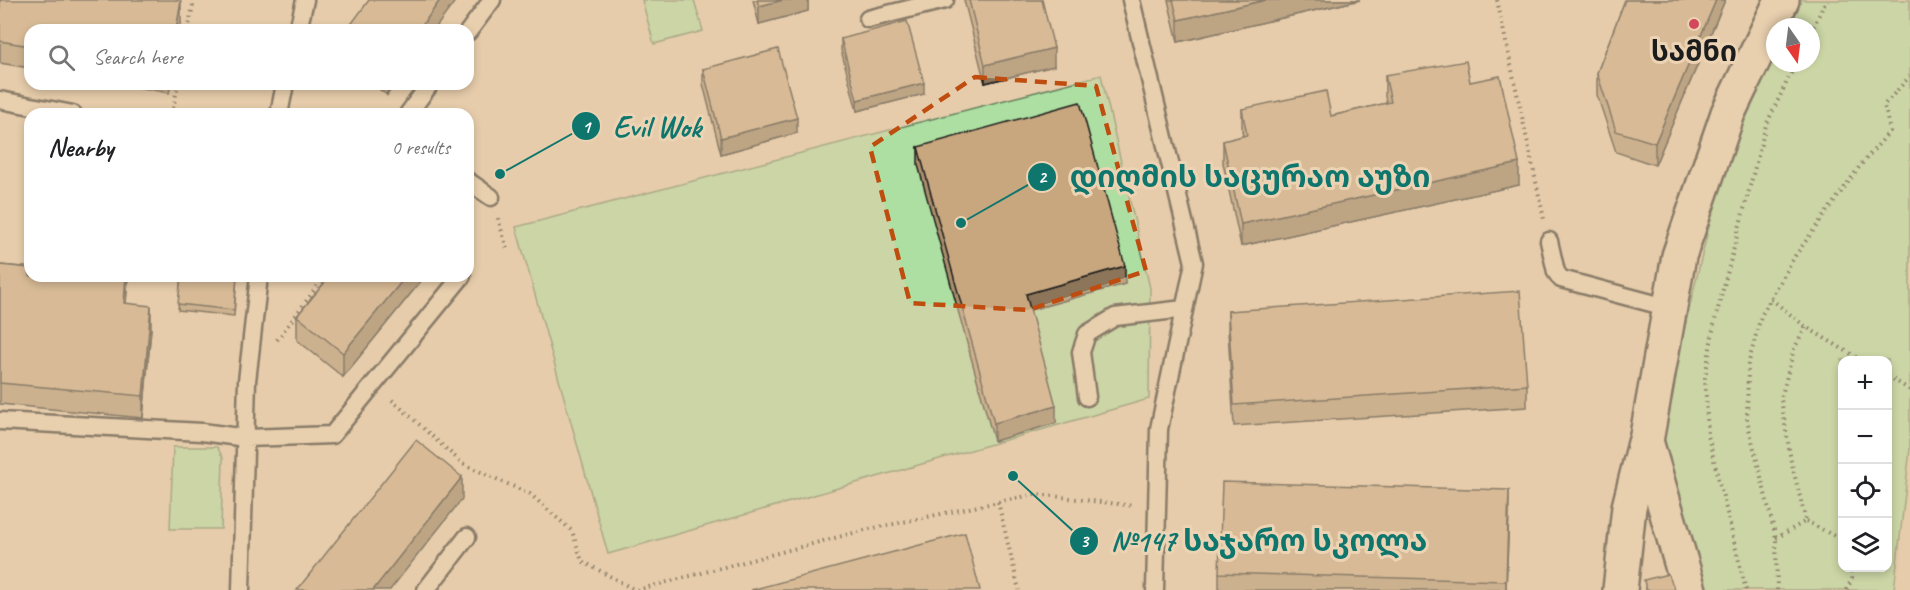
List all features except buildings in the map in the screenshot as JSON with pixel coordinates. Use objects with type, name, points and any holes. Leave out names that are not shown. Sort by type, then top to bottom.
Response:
[{"type":"street","points":[[1620,590],[1629,507],[1646,441],[1679,256],[1728,113],[1782,0]]},
{"type":"street","points":[[1646,441],[1689,590]]},
{"type":"lane","points":[[299,24],[305,0]]},
{"type":"lane","points":[[474,24],[492,0]]},
{"type":"lane","points":[[868,19],[945,0]]},
{"type":"lane","points":[[1131,0],[1194,264],[1159,429],[1155,590]]},
{"type":"lane","points":[[280,108],[284,90]]},
{"type":"lane","points":[[412,108],[426,90]]},
{"type":"lane","points":[[0,100],[42,108]]},
{"type":"lane","points":[[474,185],[491,197]]},
{"type":"lane","points":[[1549,241],[1556,272],[1561,279],[1670,308]]},
{"type":"lane","points":[[241,590],[248,381],[258,282]]},
{"type":"lane","points":[[0,421],[202,432],[246,438],[332,435],[457,282]]},
{"type":"lane","points":[[1087,397],[1081,352],[1087,334],[1115,317],[1184,309]]},
{"type":"lane","points":[[426,590],[467,537]]},
{"type":"path","points":[[189,24],[194,0]]},
{"type":"path","points":[[1497,0],[1549,241]]},
{"type":"path","points":[[1818,18],[1826,0]]},
{"type":"path","points":[[1746,590],[1708,436],[1705,378],[1714,324],[1766,125],[1792,72]]},
{"type":"path","points":[[1778,590],[1776,538],[1747,420],[1748,365],[1761,316],[1795,256],[1860,166],[1890,131],[1884,105],[1909,78]]},
{"type":"path","points":[[173,108],[177,90]]},
{"type":"path","points":[[491,197],[507,249]]},
{"type":"path","points":[[248,381],[321,282]]},
{"type":"path","points":[[315,290],[322,295]]},
{"type":"path","points":[[1771,299],[1806,327],[1855,356]]},
{"type":"path","points":[[1806,327],[1794,349],[1781,399],[1791,461],[1806,521],[1838,538]]},
{"type":"path","points":[[1892,379],[1910,390]]},
{"type":"path","points":[[374,383],[463,464],[530,494],[572,531],[582,561],[636,590],[865,530],[1036,494],[1157,509]]},
{"type":"path","points":[[998,502],[1019,590]]},
{"type":"path","points":[[1776,538],[1806,521]]},
{"type":"path","points":[[1847,590],[1850,572]]},
{"type":"highlighted area","points":[[975,77],[1096,86],[1146,271],[1028,310],[910,303],[870,147]]},
{"type":"green space","points":[[642,0],[694,0],[703,31],[654,44]]},
{"type":"green space","points":[[1794,0],[1910,0],[1910,449],[1894,590],[1703,590],[1661,426],[1734,122],[1766,57],[1766,72],[1820,72],[1820,18],[1785,18]]},
{"type":"green space","points":[[1101,75],[1150,288],[1149,399],[608,554],[516,227]]},
{"type":"green space","points":[[173,447],[217,447],[223,458],[221,529],[170,529]]},
{"type":"place","name":"სამნი","points":[[1694,24]]},
{"type":"place","name":"Evil Wok","points":[[500,174]]},
{"type":"place","name":"დიღმის საცურაო აუზი","points":[[961,223]]},
{"type":"place","name":"№147 საჯარო სკოლა","points":[[1013,476]]}]
